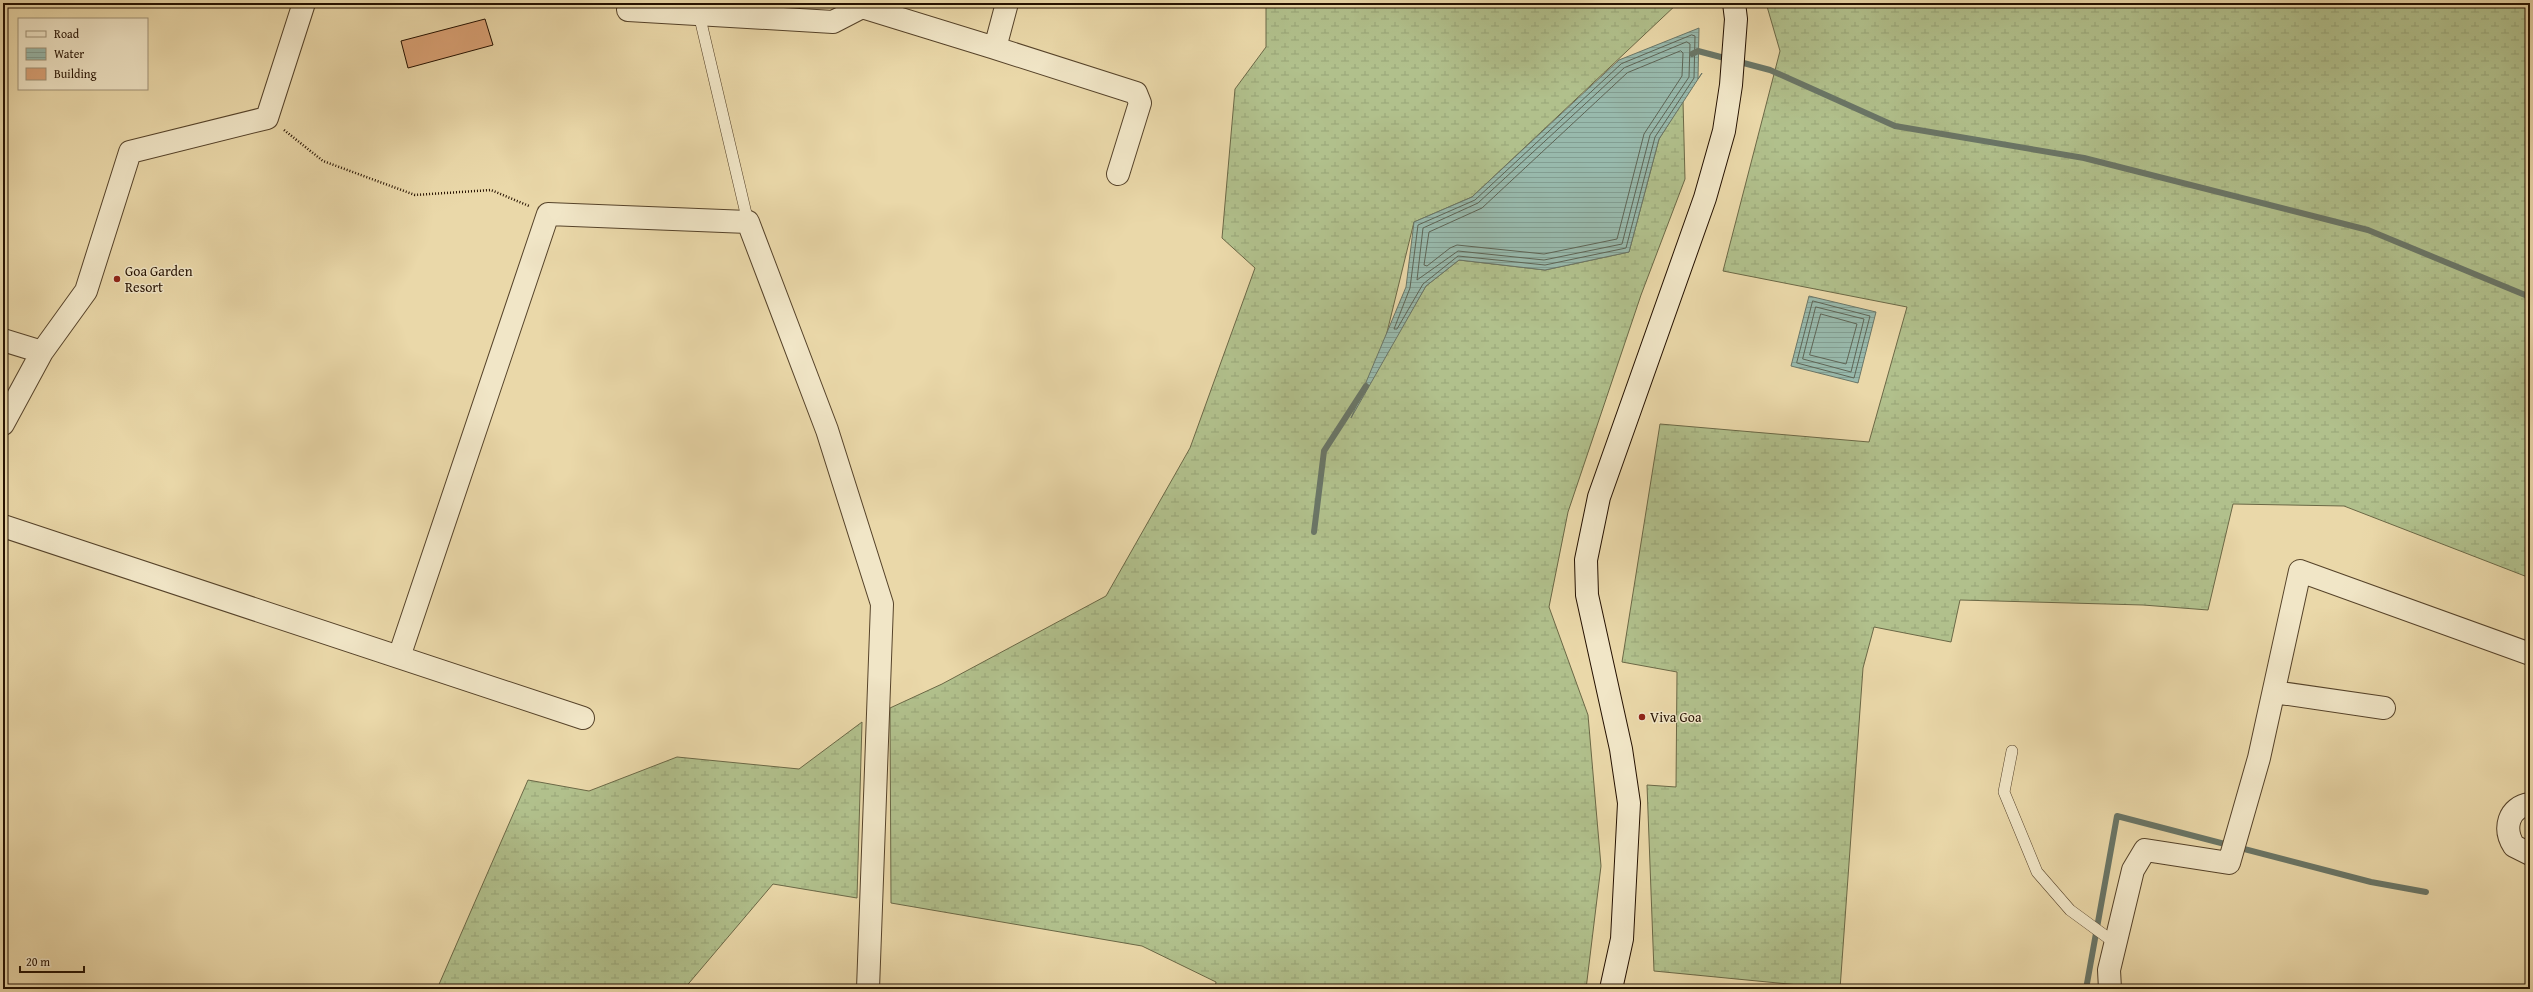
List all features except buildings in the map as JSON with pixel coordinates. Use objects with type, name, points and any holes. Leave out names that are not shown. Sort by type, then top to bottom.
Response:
[{"type":"street","points":[[3,424],[42,352],[86,291],[130,152],[267,118],[304,3]]},
{"type":"street","points":[[995,48],[1007,3]]},
{"type":"street","points":[[1611,989],[1622,939],[1629,803],[1621,750],[1587,595],[1586,560],[1599,497],[1705,198],[1724,131],[1732,85],[1736,19],[1734,3]]},
{"type":"street","points":[[628,10],[833,22],[862,5],[1136,93],[1140,103],[1118,174]]},
{"type":"street","points":[[399,657],[548,214],[748,222],[827,430],[882,604],[868,989]]},
{"type":"street","points":[[3,340],[42,352]]},
{"type":"street","points":[[3,526],[583,718]]},
{"type":"street","points":[[2110,989],[2109,970],[2133,870],[2146,850],[2228,863],[2259,758],[2300,570],[2530,654]]},
{"type":"street","points":[[2274,692],[2384,708]]},
{"type":"street","points":[[2530,804],[2517,809],[2511,815],[2507,831],[2514,846],[2530,854]]},
{"type":"lane","points":[[699,14],[748,222]]},
{"type":"lane","points":[[2012,751],[2004,792],[2037,872],[2070,910],[2115,943]]},
{"type":"path","points":[[267,118],[323,161],[415,195],[491,190],[548,214]]},
{"type":"green space","points":[[1266,3],[1678,3],[1472,197],[1414,222],[1379,365],[1426,286],[1459,260],[1545,270],[1629,252],[1659,139],[1683,101],[1685,179],[1641,295],[1568,512],[1549,607],[1588,715],[1601,866],[1586,989],[1215,989],[1216,982],[1142,946],[891,903],[890,708],[942,684],[1106,596],[1190,448],[1255,268],[1222,238],[1235,89],[1266,47]]},
{"type":"green space","points":[[1766,3],[2530,3],[2530,578],[2344,506],[2233,504],[2208,610],[2143,605],[1960,600],[1951,642],[1874,627],[1863,668],[1840,989],[1654,971],[1647,785],[1676,787],[1677,672],[1622,662],[1660,424],[1869,442],[1907,307],[1723,271],[1780,51]]},
{"type":"green space","points":[[862,722],[857,898],[773,884],[684,989],[437,989],[528,780],[589,791],[677,757],[799,769]]},
{"type":"water","points":[[1699,28],[1698,79],[1702,73],[1659,139],[1629,252],[1545,270],[1459,260],[1426,286],[1351,418],[1406,287],[1414,222],[1472,197],[1619,60]]},
{"type":"water","points":[[1809,296],[1876,312],[1858,383],[1791,366]]},
{"type":"waterway","points":[[1692,54],[1698,51],[1770,70],[1895,126],[2084,158],[2368,230],[2530,297]]},
{"type":"waterway","points":[[1314,532],[1324,451],[1366,386]]},
{"type":"waterway","points":[[2086,989],[2117,816],[2371,882],[2426,892]]},
{"type":"place","name":"Goa Garden Resort","points":[[117,279]]},
{"type":"place","name":"Viva Goa","points":[[1642,717]]}]
